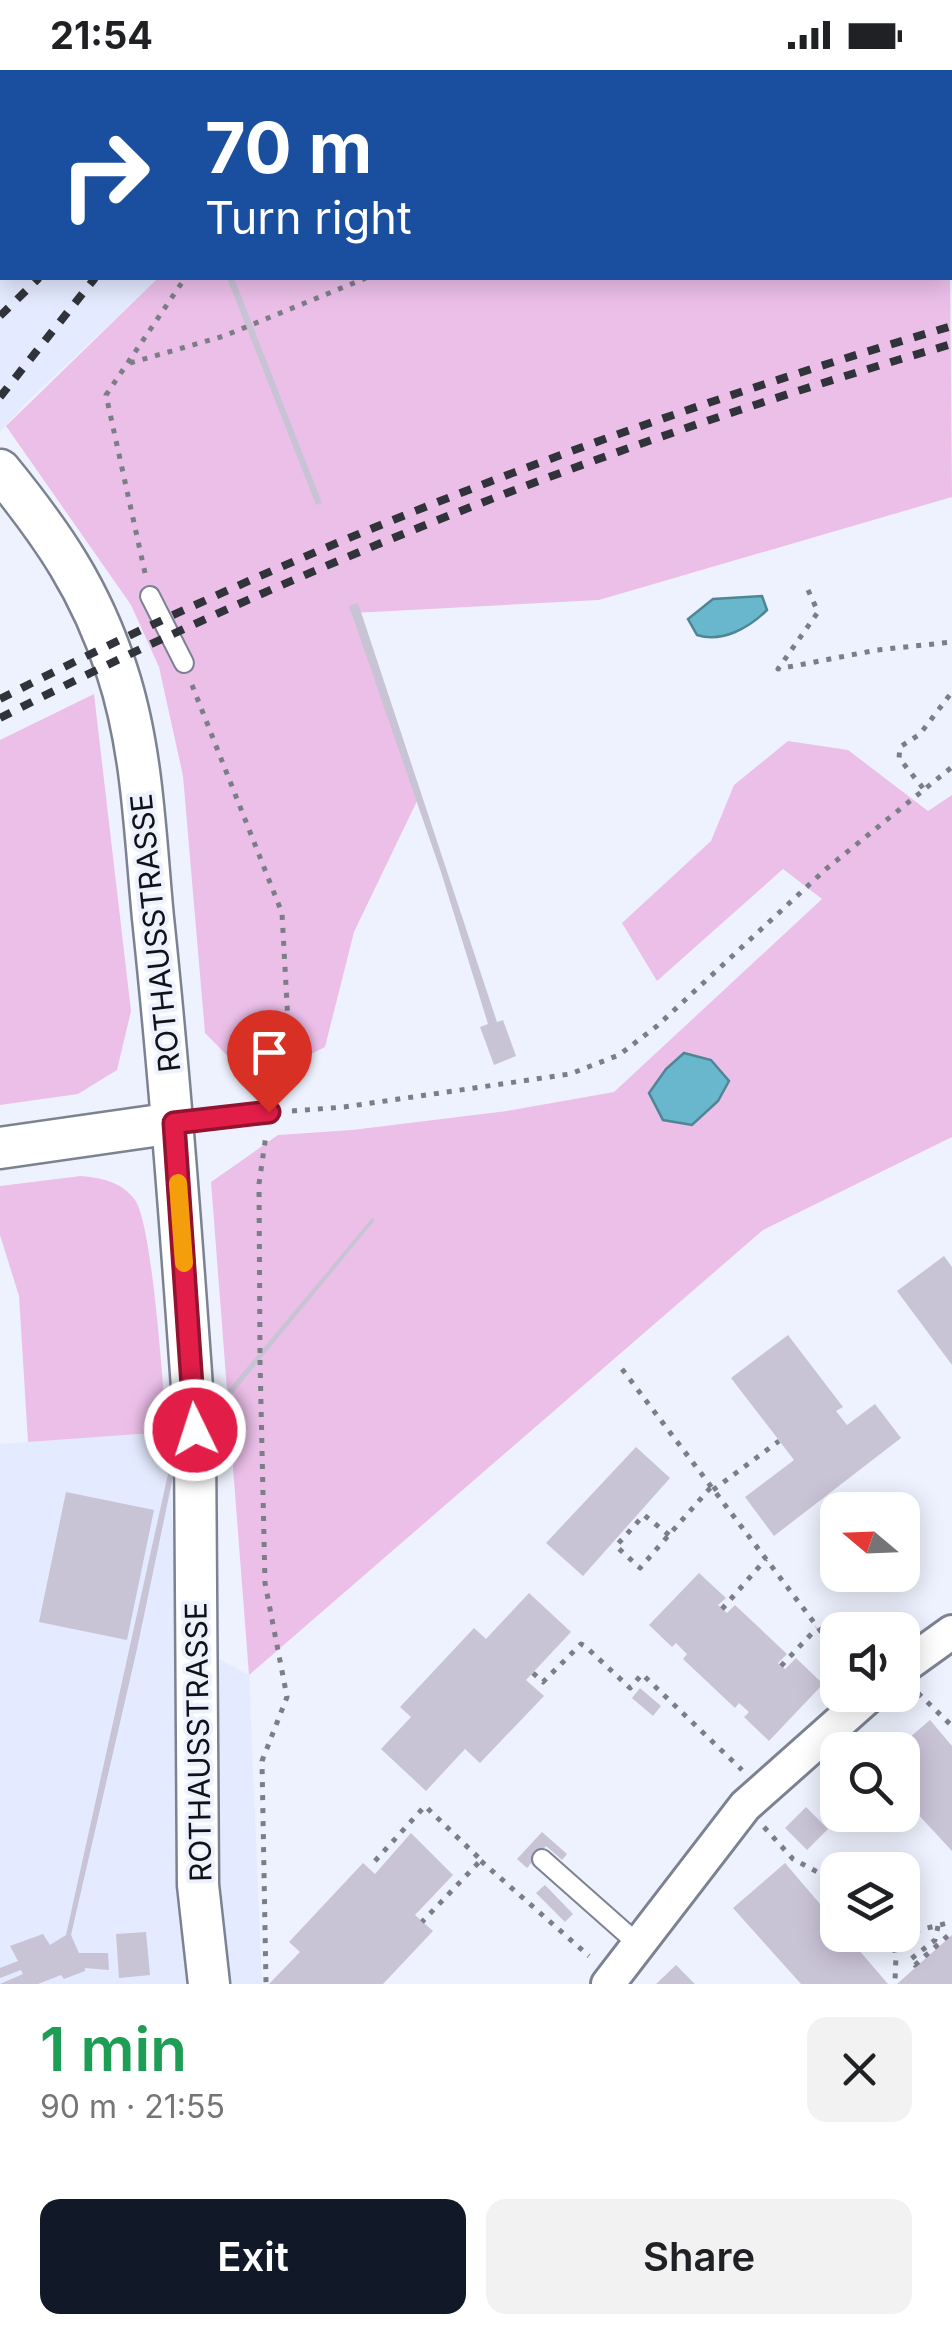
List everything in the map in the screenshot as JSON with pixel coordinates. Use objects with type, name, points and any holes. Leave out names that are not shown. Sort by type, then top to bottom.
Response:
[{"type":"street","name":"ROTHAUSSTRASSE","points":[[0,470],[61,548],[86,594],[118,672],[136,754],[174,1123],[195,1434],[198,1886],[208,1984]]},
{"type":"street","points":[[0,1148],[174,1123]]},
{"type":"street","points":[[920,1665],[952,1632]]},
{"type":"street","points":[[612,1981],[754,1797],[851,1712]]},
{"type":"lane","points":[[150,596],[184,664]]},
{"type":"lane","points":[[174,1123],[269,1112]]},
{"type":"lane","points":[[542,1858],[638,1944]]},
{"type":"path","points":[[150,596],[106,395],[183,280]]},
{"type":"path","points":[[127,364],[236,332],[361,280]]},
{"type":"path","points":[[808,590],[818,612],[778,668],[877,650],[952,642]]},
{"type":"path","points":[[184,664],[282,913],[288,1022],[259,1184],[265,1583],[287,1697],[262,1762],[266,1984]]},
{"type":"path","points":[[923,788],[898,758],[900,746],[920,734],[952,692]]},
{"type":"path","points":[[269,1112],[344,1107],[570,1074],[619,1055],[656,1026],[826,869],[952,767]]},
{"type":"path","points":[[622,1369],[820,1631]]},
{"type":"path","points":[[669,1535],[644,1515],[616,1546],[640,1568],[712,1489],[778,1441]]},
{"type":"path","points":[[722,1609],[766,1560]]},
{"type":"path","points":[[781,1666],[818,1628]]},
{"type":"path","points":[[533,1673],[543,1682],[581,1644],[630,1688],[642,1674],[754,1797],[793,1859],[820,1873]]},
{"type":"path","points":[[920,1691],[952,1726]]},
{"type":"path","points":[[375,1862],[426,1806],[612,1981]]},
{"type":"path","points":[[422,1922],[481,1860]]},
{"type":"path","points":[[920,1928],[952,1922]]},
{"type":"path","points":[[938,1926],[935,1940],[911,1960],[915,1965],[952,1932]]},
{"type":"path","points":[[895,1952],[895,1982]]},
{"type":"shaded area","points":[[0,280],[156,280],[26,403],[0,432]]},
{"type":"shaded area","points":[[156,280],[950,280],[952,497],[599,600],[353,613],[417,801],[354,932],[325,1047],[254,1083],[205,1033],[183,776],[159,667],[131,605],[6,426]]},
{"type":"shaded area","points":[[94,694],[131,1011],[117,1070],[78,1094],[0,1105],[0,740]]},
{"type":"shaded area","points":[[788,741],[848,750],[928,811],[952,795],[952,1137],[763,1230],[249,1675],[211,1182],[278,1135],[507,1111],[614,1092],[822,899],[783,869],[657,981],[622,923],[711,841],[734,785]]},
{"type":"shaded area","points":[[81,1176],[124,1189],[135,1200],[141,1216],[152,1274],[167,1432],[28,1442],[19,1296],[0,1235],[0,1186]]},
{"type":"shaded area","points":[[167,1432],[179,1637],[249,1675],[262,1984],[0,1984],[0,1444]]},
{"type":"water","points":[[762,596],[767,610],[744,628],[725,635],[697,635],[688,619],[713,599]]},
{"type":"water","points":[[684,1053],[711,1060],[729,1081],[718,1101],[692,1125],[663,1120],[649,1093],[666,1069]]},
{"type":"building","points":[[228,280],[235,280],[322,503],[316,505]]},
{"type":"building","points":[[358,603],[497,1022],[503,1020],[516,1056],[494,1065],[480,1027],[488,1024],[441,872],[349,606]]},
{"type":"building","points":[[372,1218],[375,1220],[171,1468],[174,1472],[137,1649],[71,1935],[79,1953],[108,1953],[109,1970],[85,1968],[64,1979],[61,1975],[38,1984],[0,1984],[23,1974],[21,1970],[0,1978],[0,1968],[18,1961],[10,1946],[43,1934],[50,1945],[66,1935],[168,1474],[163,1468]]},
{"type":"building","points":[[944,1256],[952,1267],[952,1365],[897,1291]]},
{"type":"building","points":[[788,1335],[843,1407],[836,1411],[847,1425],[875,1404],[901,1438],[831,1492],[820,1492],[820,1501],[774,1536],[745,1497],[794,1460],[731,1378]]},
{"type":"building","points":[[636,1447],[670,1478],[583,1576],[546,1543]]},
{"type":"building","points":[[66,1492],[154,1510],[127,1640],[39,1622]]},
{"type":"building","points":[[699,1573],[726,1598],[718,1605],[727,1613],[735,1605],[787,1654],[778,1663],[781,1666],[785,1669],[796,1658],[820,1681],[820,1687],[769,1741],[744,1717],[749,1712],[739,1703],[735,1708],[683,1659],[687,1654],[676,1643],[672,1647],[649,1625]]},
{"type":"building","points":[[529,1593],[571,1632],[526,1680],[544,1696],[480,1763],[465,1749],[426,1791],[381,1749],[411,1717],[400,1707],[474,1628],[486,1639]]},
{"type":"building","points":[[640,1688],[661,1706],[653,1716],[632,1698]]},
{"type":"building","points":[[930,1720],[952,1746],[952,1851],[920,1816],[920,1732],[916,1732]]},
{"type":"building","points":[[806,1807],[820,1821],[820,1832],[825,1832],[807,1850],[785,1828]]},
{"type":"building","points":[[542,1832],[567,1854],[562,1860],[546,1846],[527,1868],[517,1859]]},
{"type":"building","points":[[411,1833],[453,1875],[415,1915],[433,1931],[383,1984],[269,1984],[300,1952],[289,1942],[363,1863],[375,1874]]},
{"type":"building","points":[[785,1863],[820,1904],[820,1952],[861,1952],[888,1984],[801,1984],[733,1908]]},
{"type":"building","points":[[545,1885],[573,1914],[565,1922],[536,1893]]},
{"type":"building","points":[[146,1932],[150,1975],[119,1978],[116,1934]]},
{"type":"building","points":[[952,1935],[952,1984],[897,1984]]},
{"type":"building","points":[[676,1965],[695,1984],[656,1984]]},
{"type":"railway","points":[[0,316],[37,280]]},
{"type":"railway","points":[[0,397],[93,280]]},
{"type":"railway","points":[[0,699],[231,589],[467,490],[708,403],[952,326]]},
{"type":"railway","points":[[0,718],[231,608],[467,508],[708,421],[952,344]]},
{"type":"slow traffic","points":[[178,1183],[184,1263]]},
{"type":"route","points":[[195,1430],[174,1123],[269,1112]]}]
